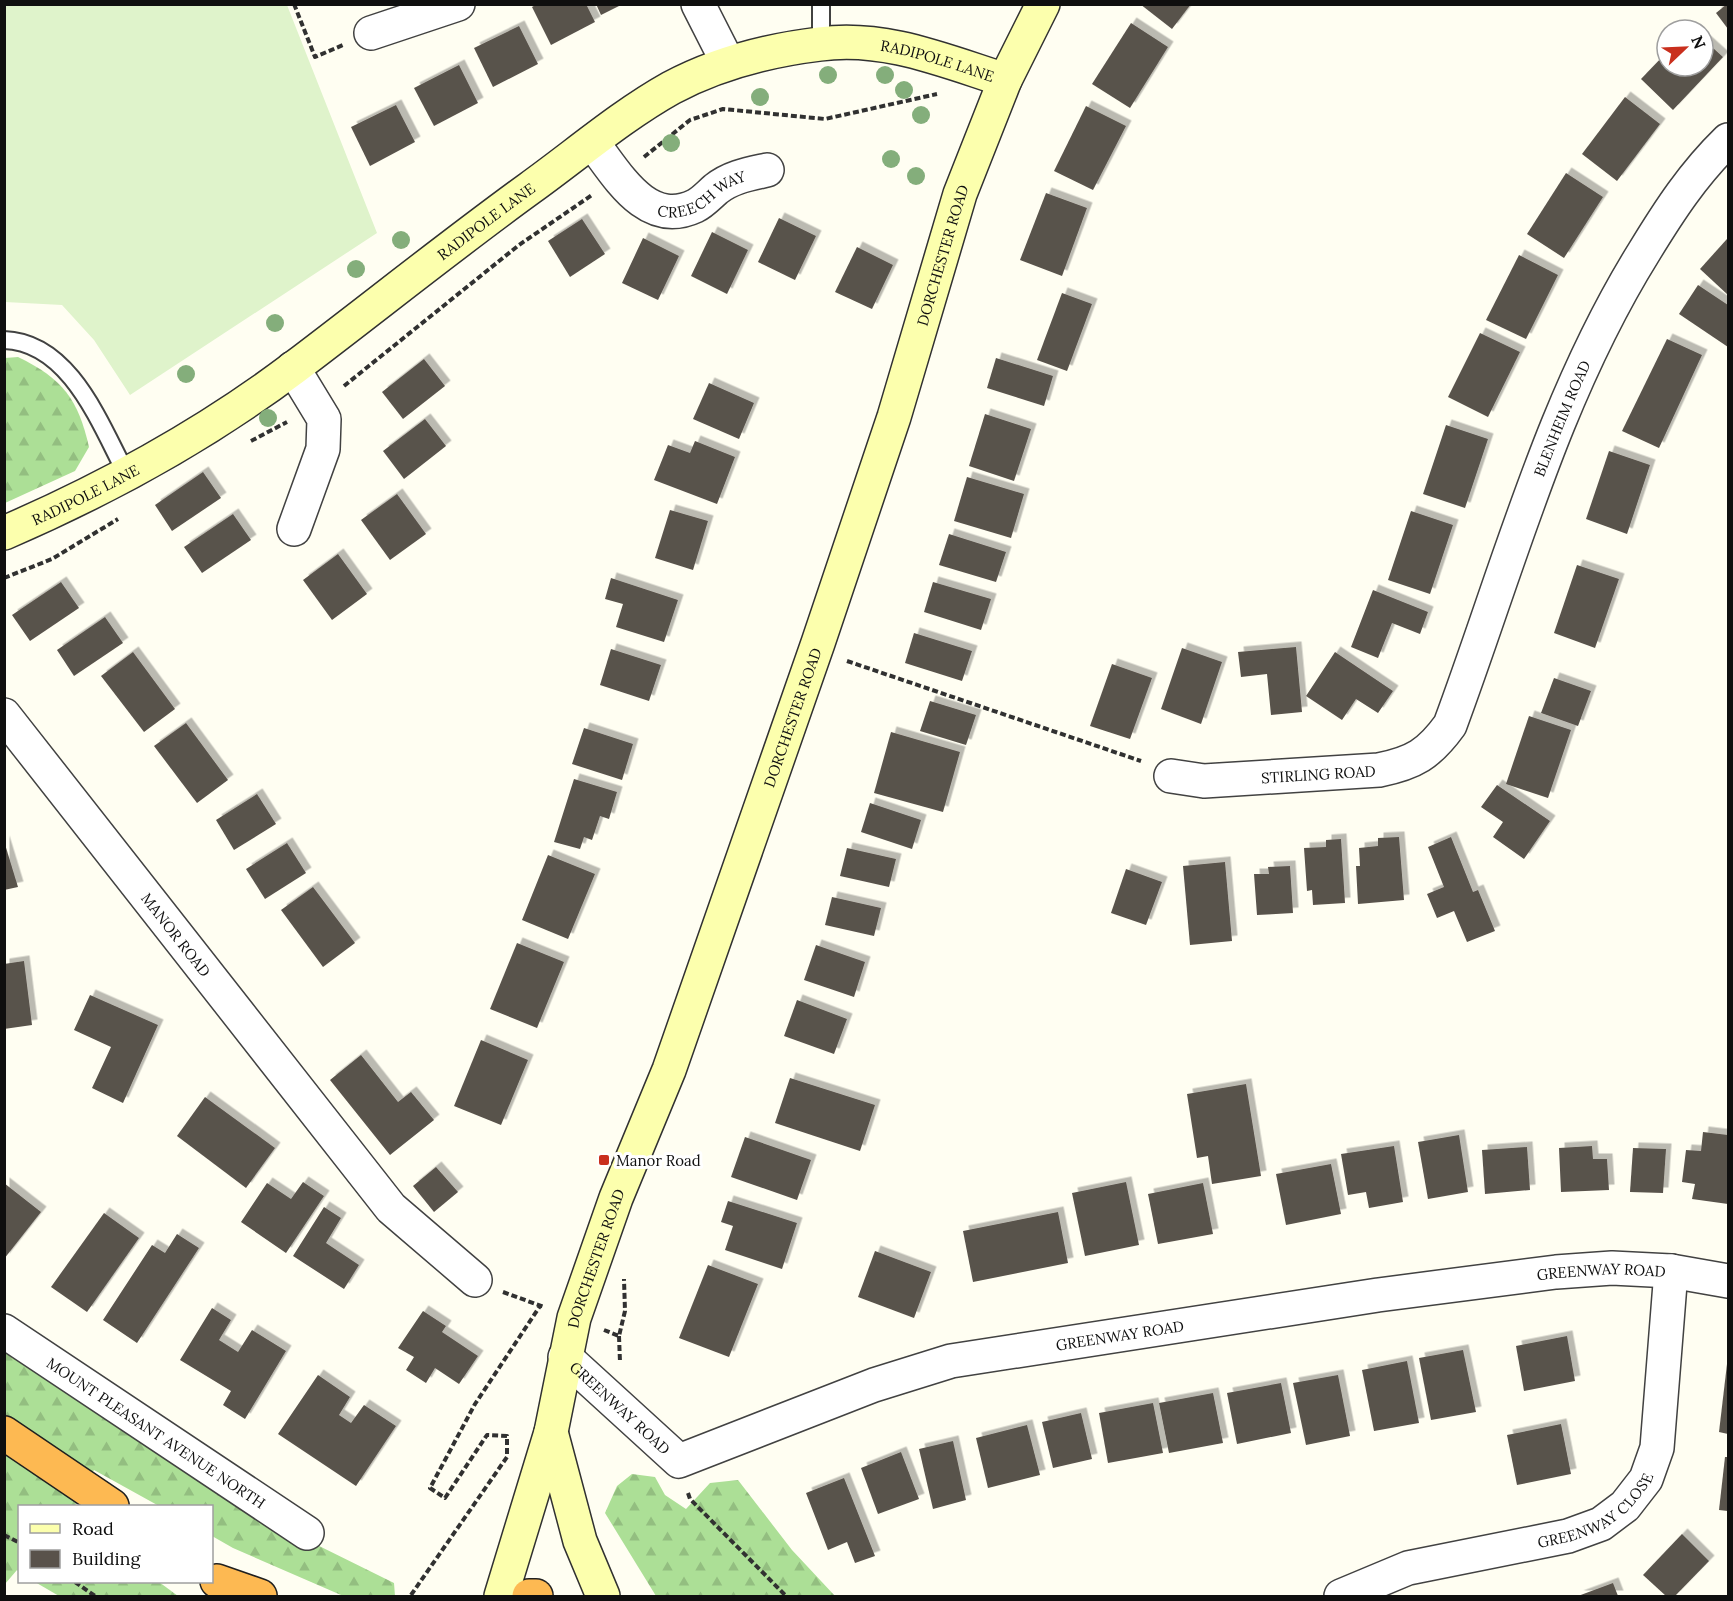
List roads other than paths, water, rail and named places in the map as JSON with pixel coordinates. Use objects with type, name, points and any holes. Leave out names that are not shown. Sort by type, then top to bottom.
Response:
[{"type":"highway","points":[[4,1433],[111,1505]]},
{"type":"highway","points":[[220,1585],[260,1596]]},
{"type":"highway","points":[[529,1596],[536,1596]]},
{"type":"main road","name":"DORCHESTER ROAD","points":[[501,1596],[551,1432],[574,1318],[616,1198],[669,1070],[720,925],[894,417],[960,194],[1005,80],[1043,4]]},
{"type":"main road","name":"RADIPOLE LANE","points":[[4,533],[71,504],[215,422],[293,368],[439,254],[592,142],[671,88],[728,63],[821,43],[877,42],[936,57],[1005,80]]},
{"type":"main road","name":"DORCHESTER ROAD","points":[[551,1432],[580,1541],[603,1596]]},
{"type":"street","points":[[371,33],[458,4]]},
{"type":"street","points":[[698,4],[728,63]]},
{"type":"street","name":"BLENHEIM ROAD","points":[[1450,725],[1551,444],[1590,349],[1632,270],[1680,193],[1701,167],[1728,140]]},
{"type":"street","name":"CREECH WAY","points":[[592,142],[618,177],[643,203],[661,212],[679,211],[703,202],[733,178],[767,170]]},
{"type":"street","points":[[293,368],[324,419],[322,449],[294,529]]},
{"type":"street","name":"MANOR ROAD","points":[[4,715],[391,1208],[475,1280]]},
{"type":"street","name":"STIRLING ROAD","points":[[1162,770],[1204,781],[1379,770],[1406,765],[1423,755],[1450,725]]},
{"type":"street","name":"GREENWAY ROAD","points":[[565,1357],[679,1461],[874,1385],[951,1361],[1378,1295],[1556,1272],[1612,1268],[1671,1271],[1728,1281]]},
{"type":"street","name":"GREENWAY CLOSE","points":[[1341,1596],[1408,1568],[1568,1536],[1601,1524],[1625,1506],[1646,1479],[1657,1448],[1671,1271]]},
{"type":"street","name":"MOUNT PLEASANT AVENUE NORTH","points":[[4,1331],[307,1533]]},
{"type":"lane","points":[[821,4],[821,43]]},
{"type":"lane","points":[[4,340],[39,349],[64,369],[87,400],[126,473]]},
{"type":"place","name":"Manor Road","points":[[604,1160]]}]
